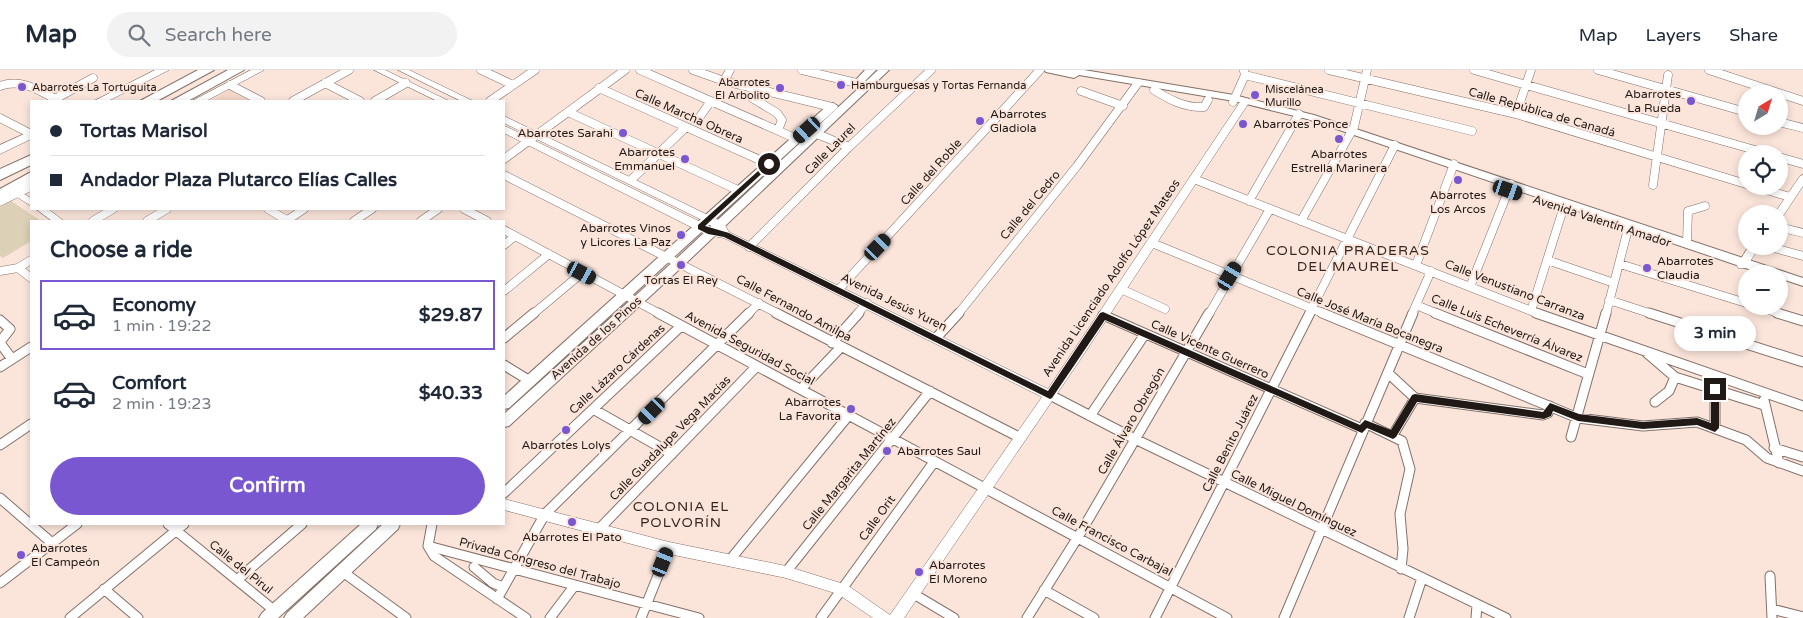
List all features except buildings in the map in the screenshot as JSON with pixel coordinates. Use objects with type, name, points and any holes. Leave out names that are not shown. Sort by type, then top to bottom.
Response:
[{"type":"highway","points":[[138,100],[190,70]]},
{"type":"highway","points":[[149,100],[208,70]]},
{"type":"highway","points":[[180,100],[238,70]]},
{"type":"highway","points":[[0,175],[30,160]]},
{"type":"highway","points":[[0,191],[30,176]]},
{"type":"highway","points":[[0,196],[30,177]]},
{"type":"main road","points":[[102,100],[164,70]]},
{"type":"main road","points":[[200,100],[263,70]]},
{"type":"main road","name":"Avenida de los Pinos","points":[[505,403],[667,257],[710,226],[863,84],[871,70]]},
{"type":"main road","name":"Avenida de los Pinos","points":[[505,421],[679,262],[740,191],[769,164],[797,139],[812,132],[832,107],[884,70]]},
{"type":"main road","name":"Avenida Valentín Amador","points":[[1049,70],[1239,101],[1298,116],[1351,132],[1629,228],[1748,265]]},
{"type":"main road","name":"Avenida Valentín Amador","points":[[1066,70],[1208,100],[1239,101]]},
{"type":"main road","points":[[0,150],[30,135]]},
{"type":"main road","points":[[0,202],[30,186]]},
{"type":"main road","name":"Avenida Valentín Amador","points":[[1629,228],[1687,243],[1745,264]]},
{"type":"main road","name":"Avenida Valentín Amador","points":[[1788,277],[1803,282]]},
{"type":"main road","points":[[271,614],[370,525]]},
{"type":"main road","points":[[292,618],[392,525]]},
{"type":"street","points":[[295,100],[349,70]]},
{"type":"street","points":[[378,70],[442,100]]},
{"type":"street","points":[[402,70],[463,100]]},
{"type":"street","points":[[481,70],[513,85]]},
{"type":"street","points":[[491,100],[535,70]]},
{"type":"street","points":[[505,158],[625,70]]},
{"type":"street","points":[[640,70],[797,139]]},
{"type":"street","points":[[693,70],[703,71],[724,81],[832,107]]},
{"type":"street","points":[[724,81],[730,70]]},
{"type":"street","points":[[802,70],[863,84]]},
{"type":"street","name":"Calle Laurel","points":[[749,247],[849,147],[931,70]]},
{"type":"street","name":"Calle del Roble","points":[[839,289],[931,190],[948,168],[1022,92],[1040,70]]},
{"type":"street","name":"Calle República de Canadá","points":[[1329,70],[1516,114],[1738,182]]},
{"type":"street","points":[[1302,221],[1351,132],[1367,70]]},
{"type":"street","points":[[1474,70],[1526,82],[1738,145]]},
{"type":"street","points":[[1516,114],[1531,70]]},
{"type":"street","points":[[1598,70],[1738,110]]},
{"type":"street","points":[[1710,70],[1803,101]]},
{"type":"street","points":[[1239,101],[1244,73],[1472,131]]},
{"type":"street","points":[[1653,185],[1668,75]]},
{"type":"street","points":[[0,86],[8,81],[19,81],[57,100],[93,78]]},
{"type":"street","points":[[325,83],[358,100]]},
{"type":"street","points":[[377,100],[406,83]]},
{"type":"street","points":[[230,85],[259,100]]},
{"type":"street","name":"Calle del Cedro","points":[[936,338],[988,278],[1022,231],[1078,166],[1137,85]]},
{"type":"street","name":"Calle Marcha Obrera","points":[[599,88],[769,164]]},
{"type":"street","points":[[756,89],[752,98],[777,113],[782,120],[778,130]]},
{"type":"street","points":[[1081,92],[1123,106]]},
{"type":"street","points":[[701,115],[711,101]]},
{"type":"street","name":"Avenida Licenciado Adolfo López Mateos","points":[[896,618],[1019,437],[1050,395],[1194,180],[1239,101]]},
{"type":"street","points":[[568,112],[740,191]]},
{"type":"street","points":[[1249,201],[1298,116]]},
{"type":"street","points":[[0,118],[30,133]]},
{"type":"street","name":"Avenida Jesús Yuren","points":[[505,120],[532,137],[710,226]]},
{"type":"street","points":[[1788,124],[1803,128]]},
{"type":"street","points":[[632,180],[685,128]]},
{"type":"street","name":"Avenida Jesús Yuren","points":[[505,129],[532,137],[632,180],[749,247],[839,289],[1050,395]]},
{"type":"street","points":[[812,132],[849,147]]},
{"type":"street","name":"Calle Benito Juárez","points":[[1155,618],[1394,147]]},
{"type":"street","points":[[1788,160],[1803,164]]},
{"type":"street","points":[[1416,265],[1453,167]]},
{"type":"street","name":"Calle Fernando Amilpa","points":[[505,176],[759,302],[836,345],[1019,437]]},
{"type":"street","points":[[1785,205],[1803,178]]},
{"type":"street","name":"Calle Venustiano Carranza","points":[[1194,180],[1531,311],[1803,406]]},
{"type":"street","points":[[1470,287],[1510,187]]},
{"type":"street","points":[[17,193],[30,201]]},
{"type":"street","points":[[1783,195],[1790,197]]},
{"type":"street","points":[[1531,311],[1564,206]]},
{"type":"street","points":[[1687,243],[1688,211],[1705,206]]},
{"type":"street","name":"Calle Álvaro Obregón","points":[[1027,618],[1078,537],[1270,209]]},
{"type":"street","points":[[42,210],[58,220]]},
{"type":"street","points":[[95,220],[111,210]]},
{"type":"street","points":[[149,220],[164,210]]},
{"type":"street","points":[[270,210],[285,220]]},
{"type":"street","points":[[288,220],[303,210]]},
{"type":"street","points":[[356,220],[370,210]]},
{"type":"street","points":[[422,220],[437,210]]},
{"type":"street","points":[[466,210],[486,220]]},
{"type":"street","points":[[1572,437],[1629,228]]},
{"type":"street","points":[[1788,229],[1803,233]]},
{"type":"street","name":"Avenida Seguridad Social","points":[[505,231],[984,488]]},
{"type":"street","points":[[505,244],[515,236]]},
{"type":"street","name":"Calle José María Bocanegra","points":[[1152,243],[1578,418],[1643,426],[1697,422],[1746,440],[1767,458],[1803,470]]},
{"type":"street","points":[[1788,252],[1803,256]]},
{"type":"street","points":[[505,290],[549,254]]},
{"type":"street","points":[[1745,264],[1750,255]]},
{"type":"street","points":[[1547,260],[1614,283]]},
{"type":"street","points":[[0,271],[18,268],[30,261]]},
{"type":"street","points":[[1620,264],[1738,301]]},
{"type":"street","points":[[18,268],[30,277]]},
{"type":"street","points":[[1284,618],[1363,426],[1432,272]]},
{"type":"street","points":[[505,337],[582,273]]},
{"type":"street","points":[[1120,289],[1166,309]]},
{"type":"street","points":[[1609,300],[1803,362]]},
{"type":"street","points":[[497,599],[545,514],[631,431],[759,302]]},
{"type":"street","points":[[801,389],[867,303]]},
{"type":"street","name":"Calle Luis Echeverría Álvarez","points":[[1416,305],[1588,374]]},
{"type":"street","points":[[1784,315],[1803,321]]},
{"type":"street","name":"Calle Vicente Guerrero","points":[[1103,316],[1272,389],[1363,426],[1393,435]]},
{"type":"street","points":[[0,320],[10,329],[0,343],[12,359]]},
{"type":"street","name":"Calle Lázaro Cárdenas","points":[[505,492],[681,326]]},
{"type":"street","points":[[1090,416],[1145,334]]},
{"type":"street","points":[[0,367],[30,348]]},
{"type":"street","points":[[1644,351],[1675,377],[1764,405]]},
{"type":"street","points":[[505,366],[530,381]]},
{"type":"street","name":"Calle Guadalupe Vega Macías","points":[[600,528],[642,482],[672,454],[757,366]]},
{"type":"street","points":[[1388,373],[1415,398],[1544,416],[1548,413],[1550,406]]},
{"type":"street","points":[[1655,402],[1669,391],[1675,377]]},
{"type":"street","points":[[1715,389],[1715,428]]},
{"type":"street","name":"Calle Margarita Martínez","points":[[786,572],[930,391]]},
{"type":"street","points":[[1764,392],[1764,405],[1779,463]]},
{"type":"street","name":"Calle Miguel Domínguez","points":[[1050,395],[1135,439],[1506,618]]},
{"type":"street","points":[[1401,568],[1403,549],[1400,514],[1410,469],[1402,441],[1393,435],[1415,398]]},
{"type":"street","points":[[593,409],[672,454]]},
{"type":"street","points":[[729,561],[849,415]]},
{"type":"street","points":[[0,445],[30,425]]},
{"type":"street","points":[[1774,448],[1803,457]]},
{"type":"street","name":"Calle Orit","points":[[821,618],[934,462]]},
{"type":"street","name":"Calle Francisco Carbajal","points":[[984,488],[1228,618]]},
{"type":"street","points":[[0,498],[30,524]]},
{"type":"street","points":[[505,505],[600,528],[669,548],[786,572],[842,589],[885,618]]},
{"type":"street","points":[[31,525],[52,543]]},
{"type":"street","points":[[0,583],[76,525]]},
{"type":"street","points":[[237,580],[301,525]]},
{"type":"street","points":[[430,525],[428,546],[434,556],[526,618]]},
{"type":"street","points":[[70,618],[176,526]]},
{"type":"street","name":"Calle del Pirul","points":[[176,526],[237,580],[271,614]]},
{"type":"street","name":"Privada Congreso del Trabajo","points":[[428,546],[477,563],[514,568],[646,605]]},
{"type":"street","points":[[641,618],[669,548]]},
{"type":"street","points":[[463,576],[477,563],[493,582],[504,587]]},
{"type":"street","points":[[343,572],[406,618]]},
{"type":"street","points":[[1770,576],[1772,614],[1803,617]]},
{"type":"street","points":[[1409,618],[1422,578]]},
{"type":"street","points":[[550,618],[575,585]]},
{"type":"street","points":[[104,589],[138,618]]},
{"type":"street","points":[[1044,590],[1094,618]]},
{"type":"street","points":[[912,593],[954,618]]},
{"type":"street","points":[[646,605],[698,618]]},
{"type":"street","points":[[1476,618],[1477,605]]},
{"type":"shaded area","points":[[231,89],[251,100],[211,100]]},
{"type":"shaded area","points":[[11,201],[40,220],[30,220],[30,242],[3,258],[0,256],[0,207]]},
{"type":"place","name":"Hamburguesas y Tortas Fernanda","points":[[841,85]]},
{"type":"place","name":"Abarrotes La Tortuguita","points":[[22,87]]},
{"type":"place","name":"Abarrotes El Arbolito","points":[[780,88]]},
{"type":"place","name":"Miscelánea Murillo","points":[[1255,95]]},
{"type":"place","name":"Abarrotes La Rueda","points":[[1691,101]]},
{"type":"place","name":"Abarrotes Gladiola","points":[[980,121]]},
{"type":"place","name":"Abarrotes Ponce","points":[[1243,124]]},
{"type":"place","name":"Abarrotes Sarahi","points":[[623,133]]},
{"type":"place","name":"Abarrotes Estrella Marinera","points":[[1339,139]]},
{"type":"place","name":"Abarrotes Emmanuel","points":[[685,159]]},
{"type":"place","name":"Abarrotes Los Arcos","points":[[1458,180]]},
{"type":"place","name":"Abarrotes Vinos y Licores La Paz","points":[[681,235]]},
{"type":"place","name":"Tortas El Rey","points":[[681,265]]},
{"type":"place","name":"Abarrotes Claudia","points":[[1647,268]]},
{"type":"place","name":"Abarrotes La Favorita","points":[[851,409]]},
{"type":"place","name":"Abarrotes Lolys","points":[[566,430]]},
{"type":"place","name":"Abarrotes Saul","points":[[887,451]]},
{"type":"place","name":"Abarrotes El Pato","points":[[572,522]]},
{"type":"place","name":"Abarrotes El Campeón","points":[[21,555]]},
{"type":"place","name":"Abarrotes El Moreno","points":[[919,572]]},
{"type":"district","name":"COLONIA PRADERAS DEL MAUREL","points":[[1348,258]]},
{"type":"district","name":"COLONIA EL POLVORÍN","points":[[681,514]]},
{"type":"route","points":[[769,164],[700,227],[711,232],[726,235],[839,289],[1050,395],[1103,316],[1362,430],[1365,423],[1393,435],[1415,398],[1544,416],[1548,413],[1550,406],[1578,418],[1643,426],[1697,422],[1715,428],[1715,389]]}]
